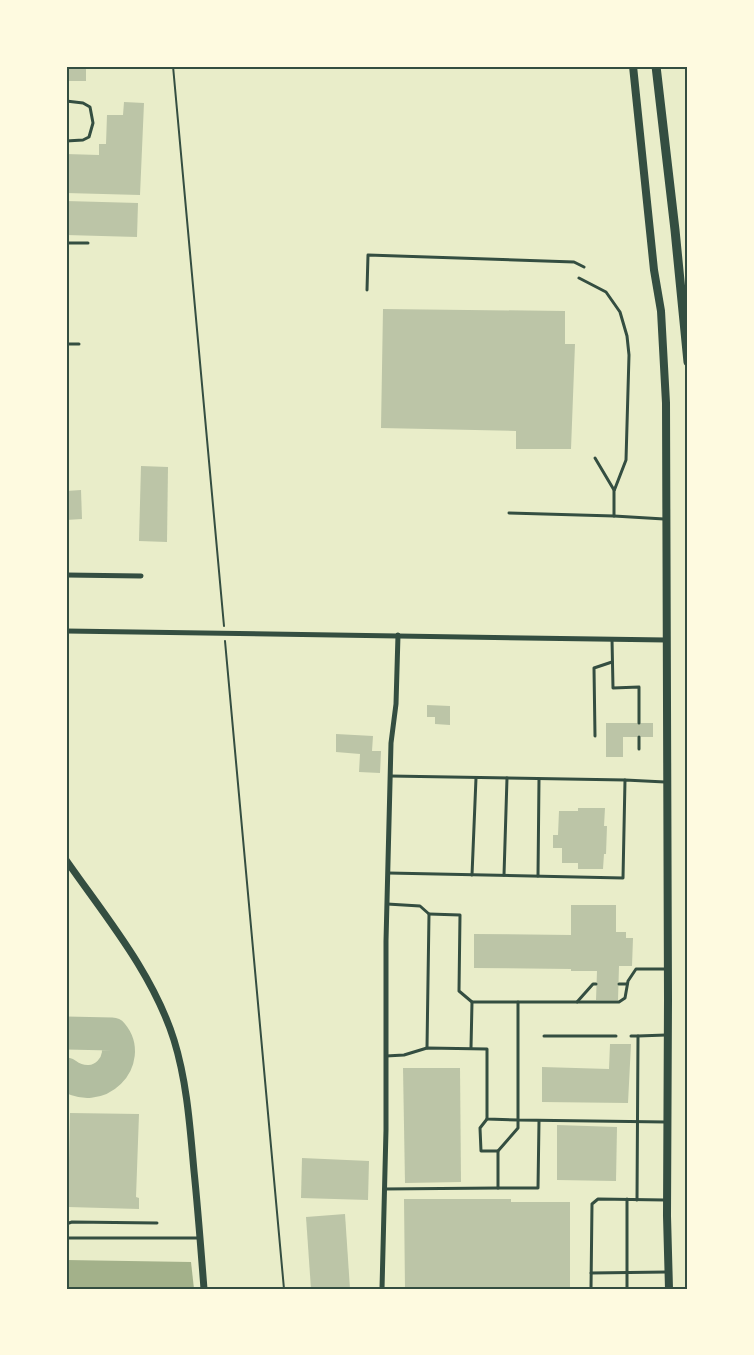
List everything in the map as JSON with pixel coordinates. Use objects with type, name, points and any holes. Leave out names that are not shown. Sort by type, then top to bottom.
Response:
[{"type":"highway","points":[[656,66],[688,362]]},
{"type":"main road","points":[[633,66],[654,270],[661,312],[666,403],[669,1289]]},
{"type":"street","points":[[66,575],[141,576]]},
{"type":"street","points":[[66,631],[666,640]]},
{"type":"street","points":[[382,1289],[390,776],[396,704],[398,635]]},
{"type":"street","points":[[66,860],[146,978],[161,1007],[173,1039],[187,1100],[204,1289]]},
{"type":"lane","points":[[66,101],[83,103],[90,107],[93,123],[90,137],[83,140],[66,141]]},
{"type":"lane","points":[[66,243],[88,243]]},
{"type":"lane","points":[[367,290],[368,255],[574,262],[584,267]]},
{"type":"lane","points":[[579,278],[606,292],[620,312],[627,336],[629,355],[626,460],[614,491],[614,516]]},
{"type":"lane","points":[[66,344],[79,345]]},
{"type":"lane","points":[[595,458],[614,491]]},
{"type":"lane","points":[[509,513],[666,520]]},
{"type":"lane","points":[[612,639],[614,688],[639,687],[639,723]]},
{"type":"lane","points":[[595,736],[594,668],[612,662]]},
{"type":"lane","points":[[639,737],[639,749]]},
{"type":"lane","points":[[390,776],[667,782]]},
{"type":"lane","points":[[472,875],[476,778]]},
{"type":"lane","points":[[504,875],[507,778]]},
{"type":"lane","points":[[538,876],[539,779]]},
{"type":"lane","points":[[388,873],[623,878],[625,780]]},
{"type":"lane","points":[[387,904],[420,906],[429,914],[460,915],[459,991],[472,1002],[619,1002],[625,998],[628,981],[636,969],[668,969]]},
{"type":"lane","points":[[427,1048],[429,914]]},
{"type":"lane","points":[[577,1002],[593,984],[597,984]]},
{"type":"lane","points":[[619,984],[627,984]]},
{"type":"lane","points":[[471,1048],[472,1002]]},
{"type":"lane","points":[[498,1188],[498,1151],[518,1128],[519,1002]]},
{"type":"lane","points":[[631,1036],[668,1035]]},
{"type":"lane","points":[[544,1036],[616,1036]]},
{"type":"lane","points":[[637,1200],[638,1036]]},
{"type":"lane","points":[[386,1056],[404,1055],[427,1048],[487,1049],[487,1119],[480,1128],[481,1150],[498,1151]]},
{"type":"lane","points":[[487,1119],[668,1122]]},
{"type":"lane","points":[[384,1189],[538,1188],[542,1121]]},
{"type":"lane","points":[[591,1289],[592,1204],[598,1199],[667,1200]]},
{"type":"lane","points":[[627,1199],[627,1289]]},
{"type":"lane","points":[[66,1224],[72,1222],[157,1223]]},
{"type":"lane","points":[[66,1238],[200,1238]]},
{"type":"lane","points":[[591,1273],[669,1272]]},
{"type":"path","points":[[173,66],[284,1289]]},
{"type":"shaded area","points":[[66,1260],[191,1262],[194,1289],[66,1289]]},
{"type":"building","points":[[66,66],[86,66],[86,81],[66,81]]},
{"type":"building","points":[[124,102],[144,103],[140,195],[66,193],[66,154],[99,155],[99,144],[106,144],[107,115],[123,115]]},
{"type":"building","points":[[66,201],[138,203],[137,237],[66,235]]},
{"type":"building","points":[[383,309],[565,311],[565,344],[575,344],[571,449],[516,449],[516,431],[381,428]]},
{"type":"building","points":[[141,466],[168,467],[167,542],[139,541]]},
{"type":"building","points":[[81,490],[82,519],[66,520],[66,491]]},
{"type":"building","points":[[427,705],[450,706],[450,725],[435,724],[435,717],[427,717]]},
{"type":"building","points":[[606,723],[653,723],[653,737],[623,737],[623,757],[606,757]]},
{"type":"building","points":[[336,734],[373,736],[372,751],[381,751],[380,773],[359,772],[360,754],[336,752]]},
{"type":"building","points":[[578,808],[605,808],[604,826],[607,826],[603,869],[578,869],[578,863],[562,863],[562,848],[553,848],[553,835],[558,835],[559,811],[578,811]]},
{"type":"building","points":[[571,905],[616,905],[616,932],[626,932],[626,938],[633,938],[632,966],[619,966],[618,1000],[596,1000],[597,971],[474,968],[474,934],[571,935]]},
{"type":"building","points":[[610,1044],[631,1044],[628,1103],[542,1102],[542,1067],[609,1069]]},
{"type":"building","points":[[403,1068],[460,1068],[461,1182],[405,1183]]},
{"type":"building","points":[[70,1113],[139,1114],[136,1197],[139,1198],[139,1209],[68,1207]]},
{"type":"building","points":[[557,1125],[617,1127],[616,1181],[557,1180]]},
{"type":"building","points":[[302,1158],[369,1161],[368,1200],[301,1198]]},
{"type":"building","points":[[404,1199],[511,1199],[511,1202],[570,1202],[570,1289],[405,1289]]},
{"type":"building","points":[[345,1214],[350,1289],[311,1289],[306,1217]]},
{"type":"taxiway","points":[[66,1033],[112,1034],[117,1044],[118,1054],[115,1064],[101,1078],[90,1081],[78,1080],[66,1074]]}]
